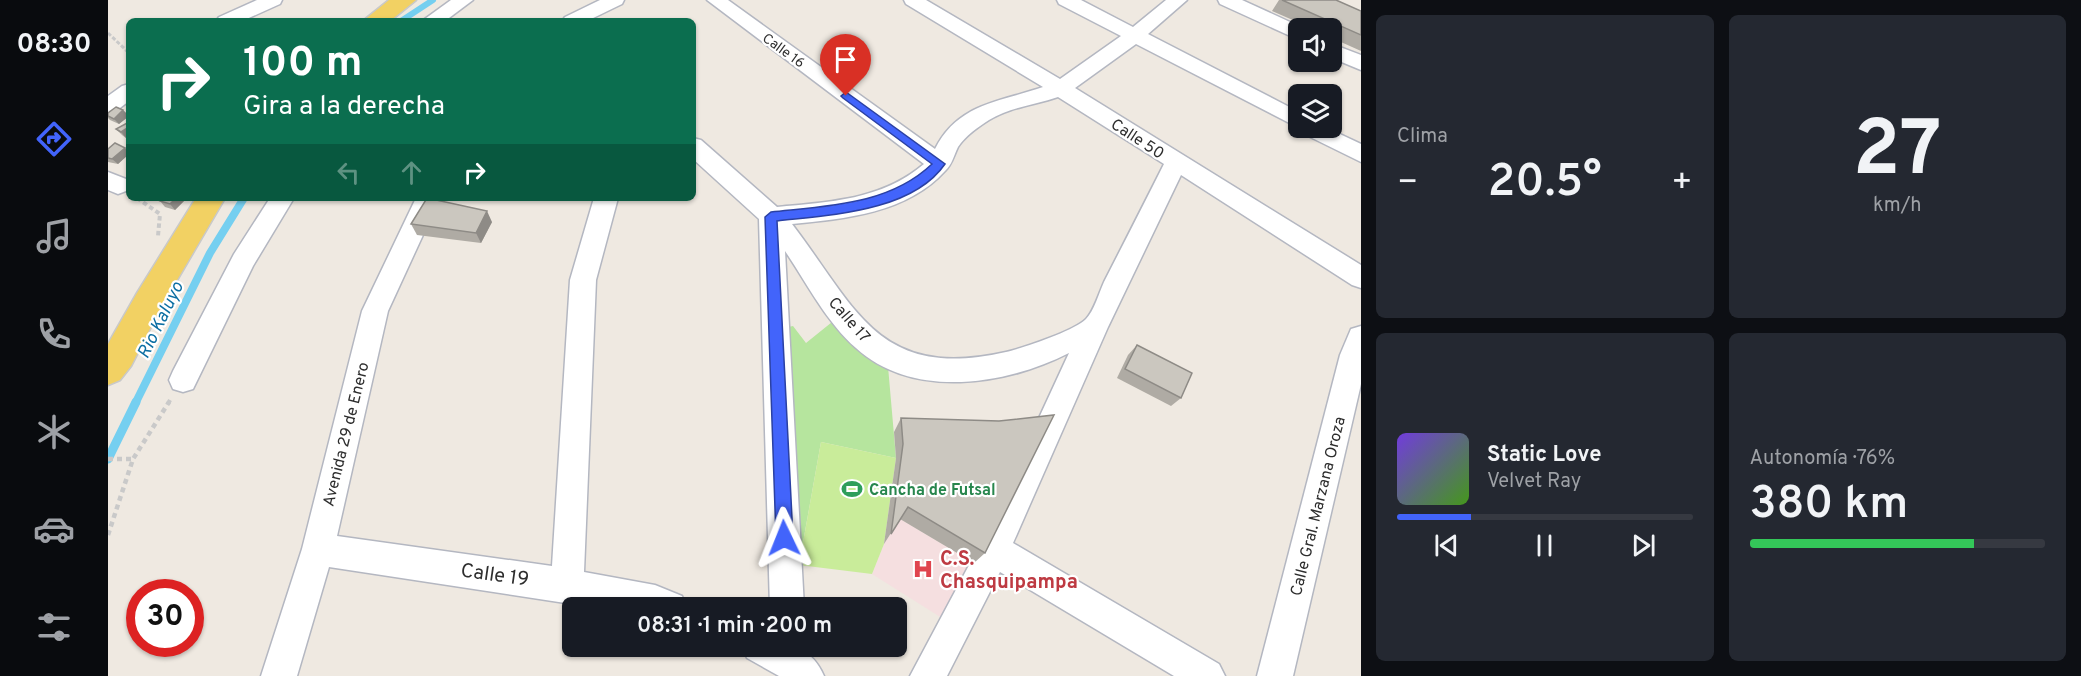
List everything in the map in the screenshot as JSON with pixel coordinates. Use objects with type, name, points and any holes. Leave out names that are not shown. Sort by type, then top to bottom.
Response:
[{"type":"main road","points":[[379,18],[404,0]]},
{"type":"main road","points":[[108,370],[119,356],[148,302],[209,201]]},
{"type":"street","points":[[233,18],[273,0]]},
{"type":"street","points":[[437,18],[464,0]]},
{"type":"street","points":[[578,18],[615,0]]},
{"type":"street","name":"Calle 16","points":[[716,0],[939,164]]},
{"type":"street","name":"Calle 50","points":[[913,0],[1060,88],[1361,278]]},
{"type":"street","points":[[1065,0],[1288,116]]},
{"type":"street","points":[[788,597],[771,217],[837,210],[880,200],[904,190],[925,177],[939,164],[951,140],[970,122],[993,108],[1046,94],[1073,81],[1178,0]]},
{"type":"street","points":[[1227,0],[1288,29]]},
{"type":"street","points":[[1342,54],[1361,63]]},
{"type":"street","points":[[108,106],[126,94]]},
{"type":"street","points":[[1330,138],[1361,154]]},
{"type":"street","name":"Calle 17","points":[[696,149],[771,217],[842,314],[866,341],[887,355],[917,367],[958,370],[1005,364],[1041,353],[1095,327]]},
{"type":"street","points":[[928,676],[994,550],[1095,327],[1176,162]]},
{"type":"street","points":[[183,381],[243,261],[280,201]]},
{"type":"street","name":"Avenida 29 de Enero","points":[[279,676],[318,549],[375,311],[427,201]]},
{"type":"street","points":[[567,585],[583,280],[605,201]]},
{"type":"street","name":"Calle Gral. Marzana Oroza","points":[[1275,676],[1354,355],[1361,337]]},
{"type":"street","name":"Calle 19","points":[[318,549],[567,585],[629,597]]},
{"type":"street","points":[[994,550],[1207,676]]},
{"type":"path","points":[[108,33],[126,50]]},
{"type":"path","points":[[108,535],[133,459],[183,381]]},
{"type":"path","points":[[108,459],[133,459]]},
{"type":"shaded area","name":"C.S. Chasquipampa","points":[[900,519],[974,563],[945,620],[872,574],[884,544]]},
{"type":"green space","points":[[842,314],[887,355],[896,458],[821,442],[799,565],[779,329],[793,326],[806,343]]},
{"type":"green space","name":"Cancha de Futsal","points":[[821,442],[896,458],[884,544],[872,574],[799,565]]},
{"type":"building","points":[[1282,0],[1336,0],[1361,11],[1361,35],[1342,27],[1342,18],[1323,18]]},
{"type":"building","points":[[116,107],[123,110],[114,119],[108,116],[108,113]]},
{"type":"building","points":[[126,124],[126,129],[121,132],[116,129]]},
{"type":"building","points":[[115,143],[125,148],[112,159],[108,158],[108,149]]},
{"type":"building","points":[[425,201],[441,201],[487,211],[476,233],[411,224]]},
{"type":"building","points":[[1137,345],[1192,373],[1181,398],[1125,369]]},
{"type":"building","points":[[1054,415],[985,553],[908,507],[891,534],[903,444],[901,418],[999,421]]},
{"type":"waterway","name":"Rio Kaluyo","points":[[406,18],[433,0]]},
{"type":"waterway","name":"Rio Kaluyo","points":[[135,404],[210,253],[242,201]]},
{"type":"waterway","name":"Rio Kaluyo","points":[[108,459],[136,402]]},
{"type":"place","name":"Cancha de Futsal","points":[[852,489]]},
{"type":"place","name":"C.S. Chasquipampa","points":[[923,569]]},
{"type":"route","points":[[784,538],[771,217],[837,210],[880,200],[904,190],[925,177],[939,164],[846,96]]}]
